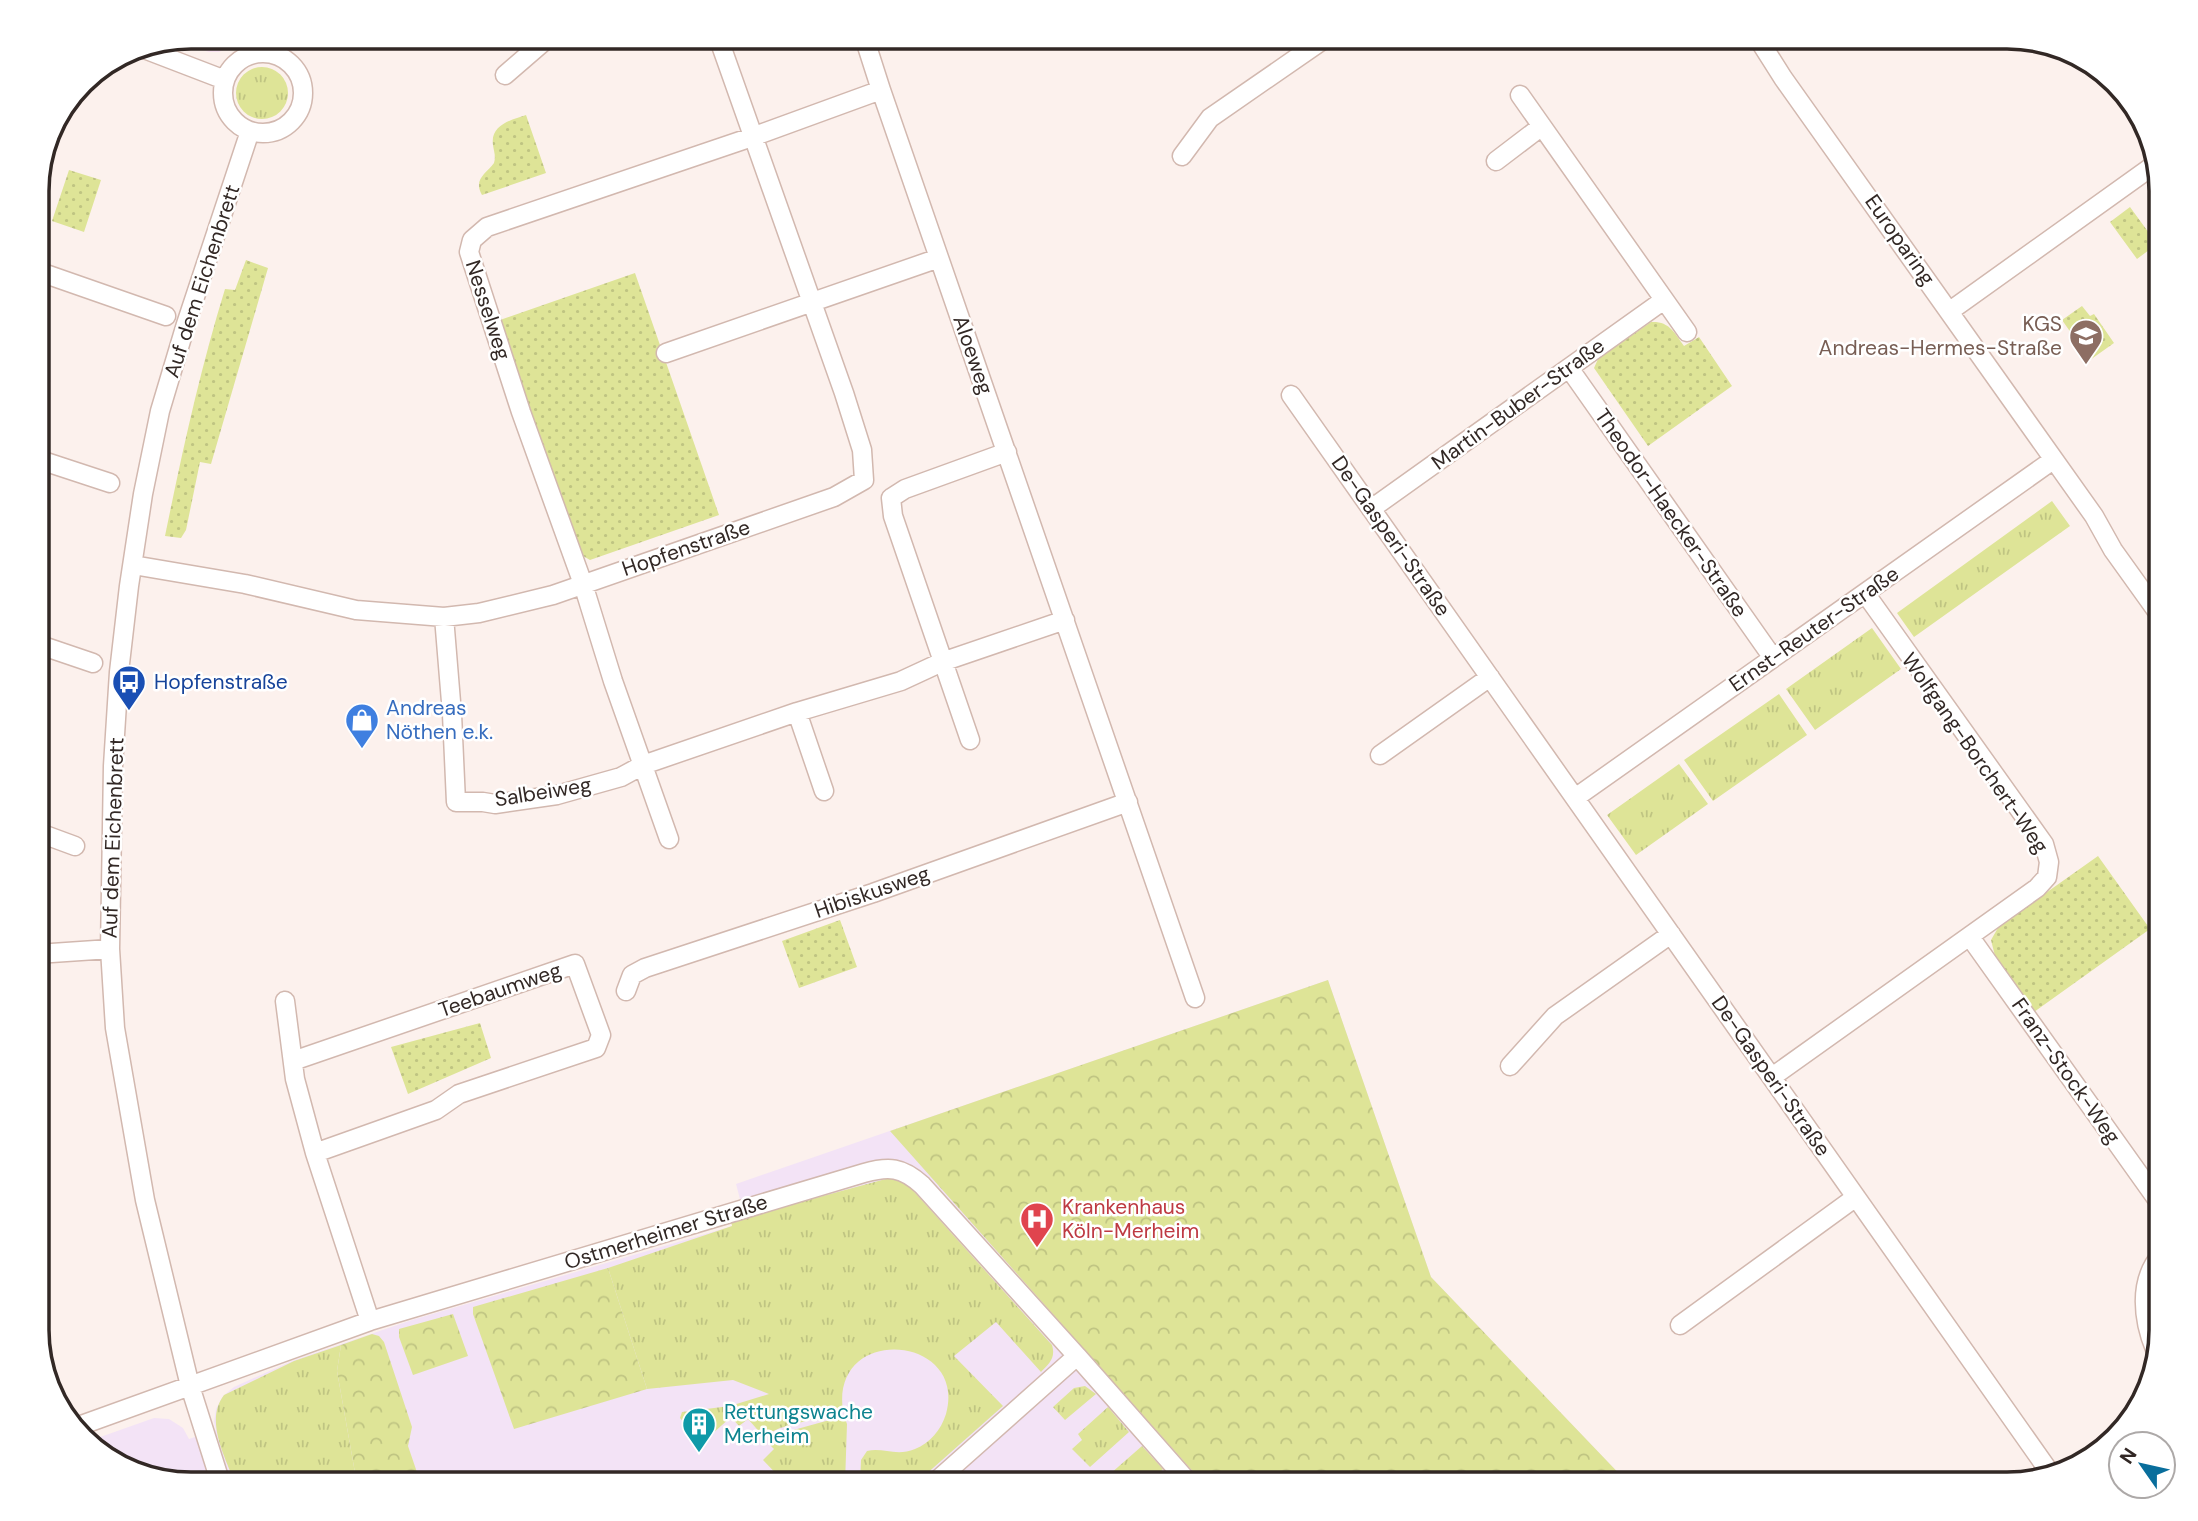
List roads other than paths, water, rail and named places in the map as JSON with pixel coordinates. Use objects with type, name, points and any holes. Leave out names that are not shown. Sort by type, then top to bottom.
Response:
[{"type":"street","points":[[268,49],[239,60],[230,69],[225,80],[223,96],[227,111],[237,124],[250,131],[266,133],[281,129],[294,119],[302,106],[302,80],[296,68],[280,49]]},
{"type":"street","points":[[505,75],[535,49]]},
{"type":"street","points":[[722,49],[862,450],[864,480],[891,498],[893,516],[970,740]]},
{"type":"street","name":"Aloeweg","points":[[868,49],[1128,802]]},
{"type":"street","points":[[1182,156],[1210,118],[1310,49]]},
{"type":"street","name":"Europaring","points":[[1765,49],[2094,516],[2113,550],[2149,600]]},
{"type":"street","points":[[157,54],[225,80]]},
{"type":"street","points":[[752,137],[881,90]]},
{"type":"street","points":[[1520,95],[1687,332]]},
{"type":"street","points":[[1496,161],[1542,126]]},
{"type":"street","name":"Auf dem Eichenbrett","points":[[190,1387],[145,1200],[115,1028],[110,949],[113,766],[119,672],[133,565],[143,494],[160,411],[250,131]]},
{"type":"street","name":"Nesselweg","points":[[583,584],[525,425],[471,262],[469,251],[472,240],[487,227],[752,137]]},
{"type":"street","points":[[1950,311],[2147,170]]},
{"type":"street","points":[[666,353],[939,258]]},
{"type":"street","points":[[49,275],[166,316]]},
{"type":"street","name":"Martin-Buber-Straße","points":[[1371,509],[1664,300]]},
{"type":"street","name":"Theodor-Haecker-Straße","points":[[1569,368],[1773,658]]},
{"type":"street","name":"De-Gasperi-Straße","points":[[1291,395],[2045,1466]]},
{"type":"street","points":[[891,498],[905,489],[1007,452]]},
{"type":"street","name":"Ernst-Reuter-Straße","points":[[1575,798],[2053,460]]},
{"type":"street","points":[[49,463],[110,483]]},
{"type":"street","name":"Hopfenstraße","points":[[133,565],[245,584],[356,610],[444,618],[504,607],[553,594],[834,497],[864,480]]},
{"type":"street","points":[[583,584],[613,681],[668,839]]},
{"type":"street","name":"Wolfgang-Borchert-Weg","points":[[1772,1077],[1970,937],[2037,888],[2047,877],[2049,862],[2044,844],[1866,593]]},
{"type":"street","name":"Salbeiweg","points":[[444,618],[456,802],[495,804],[557,795],[621,777],[643,765],[797,712],[901,681],[942,662]]},
{"type":"street","points":[[942,662],[1065,620]]},
{"type":"street","points":[[49,648],[93,663]]},
{"type":"street","points":[[1380,755],[1490,677]]},
{"type":"street","points":[[797,712],[824,791]]},
{"type":"street","points":[[1128,802],[1195,998]]},
{"type":"street","name":"Hibiskusweg","points":[[626,991],[632,975],[645,968],[873,893],[1128,802]]},
{"type":"street","points":[[49,836],[75,846]]},
{"type":"street","points":[[1510,1066],[1555,1016],[1671,934]]},
{"type":"street","name":"Franz-Stock-Weg","points":[[1970,937],[2149,1188]]},
{"type":"street","points":[[49,953],[110,949]]},
{"type":"street","name":"Teebaumweg","points":[[293,1061],[575,964],[601,1035],[596,1048],[459,1094],[436,1111],[315,1153]]},
{"type":"street","points":[[285,1001],[295,1079],[315,1153],[370,1321]]},
{"type":"street","name":"Ostmerheimer Straße","points":[[85,1424],[370,1321],[864,1173],[893,1169],[909,1174],[922,1185],[1178,1472]]},
{"type":"street","points":[[1679,1325],[1856,1197]]},
{"type":"street","points":[[2149,1280],[2144,1301],[2149,1335]]},
{"type":"street","points":[[946,1472],[1077,1356]]},
{"type":"street","points":[[190,1387],[217,1472]]},
{"type":"place","name":"KGS Andreas-Hermes-Straße","points":[[2086,366]]},
{"type":"place","name":"Hopfenstraße","points":[[129,712]]},
{"type":"place","name":"Andreas Nöthen e.k.","points":[[362,750]]},
{"type":"place","name":"Krankenhaus Köln-Merheim","points":[[1037,1249]]},
{"type":"place","name":"Rettungswache Merheim","points":[[699,1454]]}]
